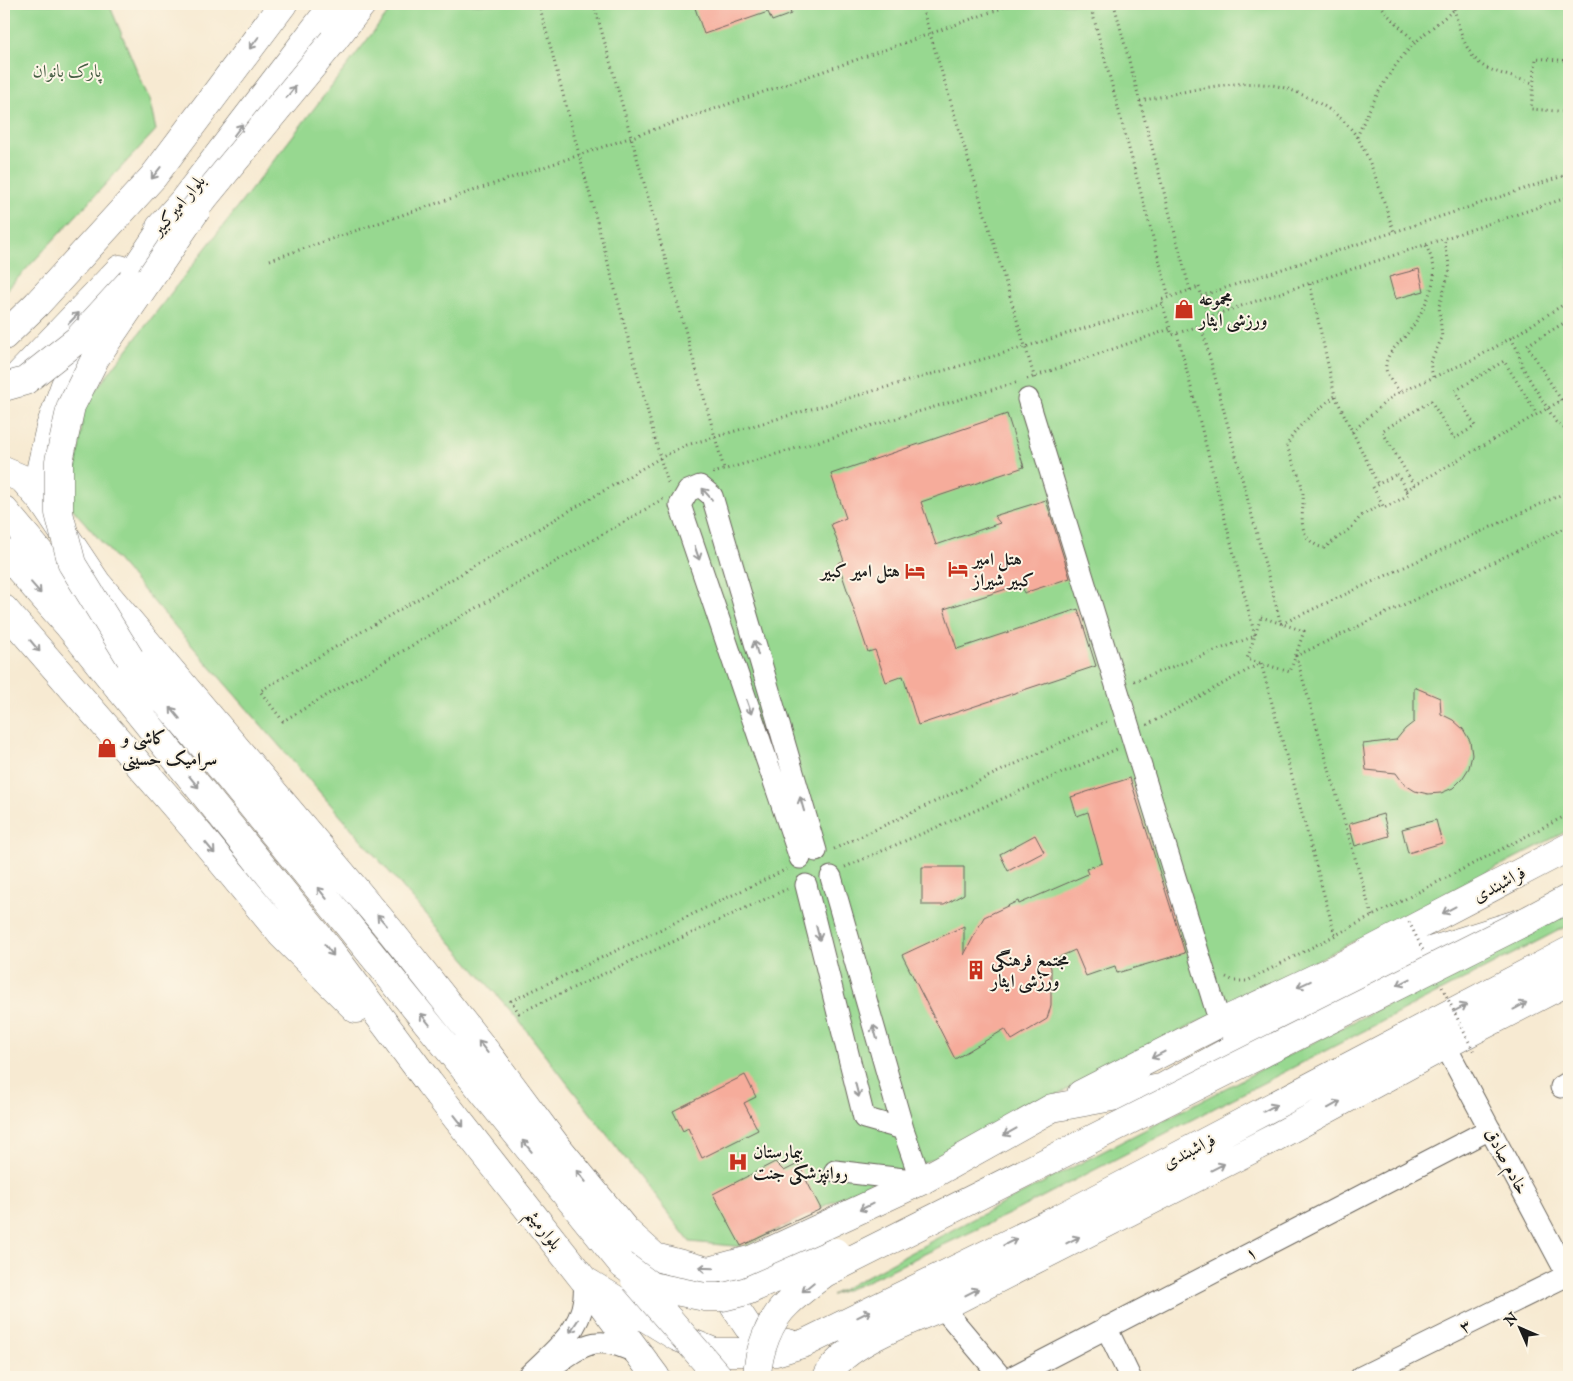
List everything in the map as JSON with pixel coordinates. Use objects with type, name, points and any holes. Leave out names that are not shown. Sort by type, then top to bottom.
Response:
[{"type":"main road","name":"بلوار امیرکبیر","points":[[4,336],[37,304],[153,178],[283,4]]},
{"type":"main road","name":"بلوار امیرکبیر","points":[[185,211],[334,4]]},
{"type":"main road","points":[[4,389],[26,380],[77,340],[185,211],[333,41],[362,4]]},
{"type":"main road","points":[[42,501],[41,467],[50,427],[65,385],[82,349],[185,211]]},
{"type":"main road","points":[[130,658],[72,564],[59,513],[59,461],[71,406],[96,357],[185,211]]},
{"type":"main road","name":"فراشبندی","points":[[4,471],[24,479],[42,501],[97,583],[388,928],[488,1054],[555,1144],[626,1231],[654,1257],[708,1271],[753,1258],[921,1181],[1052,1108],[1220,1023],[1345,964],[1569,847]]},
{"type":"main road","points":[[4,510],[130,658],[372,953],[623,1265],[719,1377]]},
{"type":"main road","points":[[4,552],[68,625],[329,950],[429,1083]]},
{"type":"main road","points":[[4,609],[193,827],[282,935],[429,1083]]},
{"type":"main road","points":[[757,1377],[762,1345],[770,1328],[786,1304],[825,1273],[1569,898]]},
{"type":"main road","points":[[623,1265],[650,1286],[673,1291],[723,1297],[747,1291],[821,1259],[1166,1087],[1336,992],[1417,955],[1526,921]]},
{"type":"main road","name":"فراشبندی","points":[[584,1280],[677,1337],[714,1352],[775,1352],[805,1343],[1060,1218],[1569,951]]},
{"type":"main road","name":"فراشبندی","points":[[827,1377],[831,1368],[852,1351],[898,1325],[942,1307],[1276,1137],[1445,1045],[1569,981]]},
{"type":"main road","name":"بلوارمیثم","points":[[429,1083],[584,1280],[656,1377]]},
{"type":"main road","points":[[1052,1108],[1166,1087]]},
{"type":"main road","points":[[1227,1131],[1276,1137]]},
{"type":"main road","points":[[1014,1270],[1060,1218]]},
{"type":"main road","points":[[753,1258],[736,1281],[734,1306],[748,1327],[768,1342],[805,1343]]},
{"type":"street","points":[[1033,393],[1220,1023],[1248,1041]]},
{"type":"street","points":[[835,1171],[921,1181],[814,868],[680,505],[688,491],[700,486],[712,496],[814,868],[864,1118],[903,1129]]},
{"type":"street","name":"خادم صادق","points":[[1445,1045],[1569,1276]]},
{"type":"street","name":"۱","points":[[1012,1377],[1490,1129]]},
{"type":"street","name":"۳","points":[[1361,1377],[1569,1276]]},
{"type":"street","points":[[527,1377],[575,1327],[583,1310],[586,1295],[584,1280]]},
{"type":"street","points":[[942,1307],[1001,1377]]},
{"type":"street","points":[[1106,1327],[1130,1377]]},
{"type":"street","points":[[537,1377],[590,1344],[606,1341],[621,1345],[638,1354]]},
{"type":"path","points":[[539,4],[660,458],[672,494]]},
{"type":"path","points":[[594,4],[724,469]]},
{"type":"path","points":[[921,4],[1033,393]]},
{"type":"path","points":[[270,260],[631,138],[1013,4]]},
{"type":"path","points":[[1090,4],[1169,297]]},
{"type":"path","points":[[1114,4],[1190,290]]},
{"type":"path","points":[[1380,4],[1387,14],[1416,43]]},
{"type":"path","points":[[1357,137],[1368,109],[1408,51],[1461,4]]},
{"type":"path","points":[[1454,9],[1462,37],[1472,56],[1485,67],[1533,83]]},
{"type":"path","points":[[1569,60],[1536,58],[1531,109],[1569,112]]},
{"type":"path","points":[[1140,102],[1205,89],[1245,84],[1272,85],[1291,90],[1328,108],[1345,122],[1357,137],[1375,176],[1394,232]]},
{"type":"path","points":[[1202,296],[1569,174]]},
{"type":"path","points":[[1208,317],[1569,197]]},
{"type":"path","points":[[1433,377],[1430,363],[1442,338],[1439,306],[1450,270],[1444,239]]},
{"type":"path","points":[[1400,392],[1386,368],[1387,357],[1413,326],[1429,294],[1434,267],[1426,245]]},
{"type":"path","points":[[1310,284],[1335,396],[1378,484]]},
{"type":"path","points":[[1199,288],[1210,322],[1172,334],[1161,300],[1169,297],[1199,288]]},
{"type":"path","points":[[1352,432],[1392,396],[1476,358],[1512,338],[1569,301]]},
{"type":"path","points":[[1561,400],[1526,345],[1569,320]]},
{"type":"path","points":[[1201,325],[1281,624]]},
{"type":"path","points":[[1177,333],[1255,636]]},
{"type":"path","points":[[1512,338],[1522,366],[1556,422],[1569,432]]},
{"type":"path","points":[[1414,485],[1382,431],[1431,401],[1454,439],[1475,426],[1455,391],[1504,361],[1537,414]]},
{"type":"path","points":[[1335,396],[1304,423],[1290,439],[1287,446],[1303,495],[1303,530],[1308,538],[1317,546],[1324,548],[1351,528],[1361,516],[1382,504]]},
{"type":"path","points":[[1406,490],[1569,396]]},
{"type":"path","points":[[1397,474],[1408,495],[1384,508],[1373,487],[1378,484],[1397,474]]},
{"type":"path","points":[[1281,624],[1569,491]]},
{"type":"path","points":[[1296,656],[1569,526]]},
{"type":"path","points":[[1261,617],[1281,624],[1304,630],[1290,672],[1248,659],[1261,617]]},
{"type":"path","points":[[1129,683],[1255,636]]},
{"type":"path","points":[[1296,656],[1372,916]]},
{"type":"path","points":[[1142,728],[1262,663]]},
{"type":"path","points":[[1262,663],[1335,935]]},
{"type":"path","points":[[1112,719],[814,868],[520,1013],[511,1001],[814,868],[1123,746]]},
{"type":"path","points":[[1226,977],[1234,981],[1247,981],[1569,814]]},
{"type":"green space","name":"پارک بانوان","points":[[4,4],[109,4],[149,99],[156,130],[4,293]]},
{"type":"green space","points":[[395,4],[1569,4],[1569,830],[933,1159],[871,1182],[744,1247],[690,1242],[516,1017],[71,507],[85,404]]},
{"type":"green space","points":[[1569,910],[1569,925],[1011,1213],[859,1285],[832,1295],[967,1222]]},
{"type":"building","points":[[707,4],[788,4],[791,14],[772,21],[768,12],[704,34],[695,8]]},
{"type":"building","points":[[1419,269],[1424,291],[1395,299],[1389,277]]},
{"type":"building","name":"هتل امیر کبیر شیراز","points":[[1007,414],[1024,467],[921,502],[936,545],[1000,523],[994,516],[1046,500],[1070,578],[1024,593],[1022,584],[944,609],[957,649],[1078,609],[1096,666],[918,725],[903,676],[886,682],[875,650],[868,652],[838,563],[844,561],[831,524],[846,518],[831,474]]},
{"type":"building","points":[[1414,687],[1440,698],[1441,714],[1453,720],[1463,729],[1470,741],[1472,755],[1469,768],[1453,788],[1441,793],[1428,794],[1415,791],[1404,784],[1396,773],[1366,770],[1363,744],[1396,740],[1414,722]]},
{"type":"building","name":"مجتمع فرهنگی ورزشی ایثار","points":[[1130,778],[1185,953],[1117,973],[1115,966],[1086,976],[1075,950],[1048,962],[1051,968],[1051,1005],[1047,1019],[1012,1040],[1005,1029],[955,1059],[902,955],[964,926],[964,955],[984,917],[1018,901],[1019,904],[1088,874],[1086,869],[1102,863],[1088,812],[1077,816],[1071,797]]},
{"type":"building","points":[[1383,814],[1389,836],[1355,846],[1349,824]]},
{"type":"building","points":[[1436,820],[1442,843],[1408,853],[1402,829]]},
{"type":"building","points":[[1035,835],[1044,852],[1008,871],[1000,854]]},
{"type":"building","points":[[922,867],[964,867],[964,894],[944,905],[922,905]]},
{"type":"building","points":[[745,1075],[756,1097],[744,1103],[758,1130],[702,1158],[688,1128],[683,1131],[673,1111]]},
{"type":"building","points":[[775,1162],[784,1171],[798,1164],[821,1209],[741,1246],[713,1194]]},
{"type":"place","name":"مجموعه ورزشی ایثار","points":[[1184,309]]},
{"type":"place","name":"هتل امیر کبیر شیراز","points":[[958,569]]},
{"type":"place","name":"هتل امیر کبیر","points":[[915,571]]},
{"type":"place","name":"کاشی و سرامیک حسینی","points":[[107,748]]},
{"type":"place","name":"مجتمع فرهنگی ورزشی ایثار","points":[[976,970]]},
{"type":"place","name":"بیمارستان روانپزشکی جنت","points":[[738,1162]]}]
